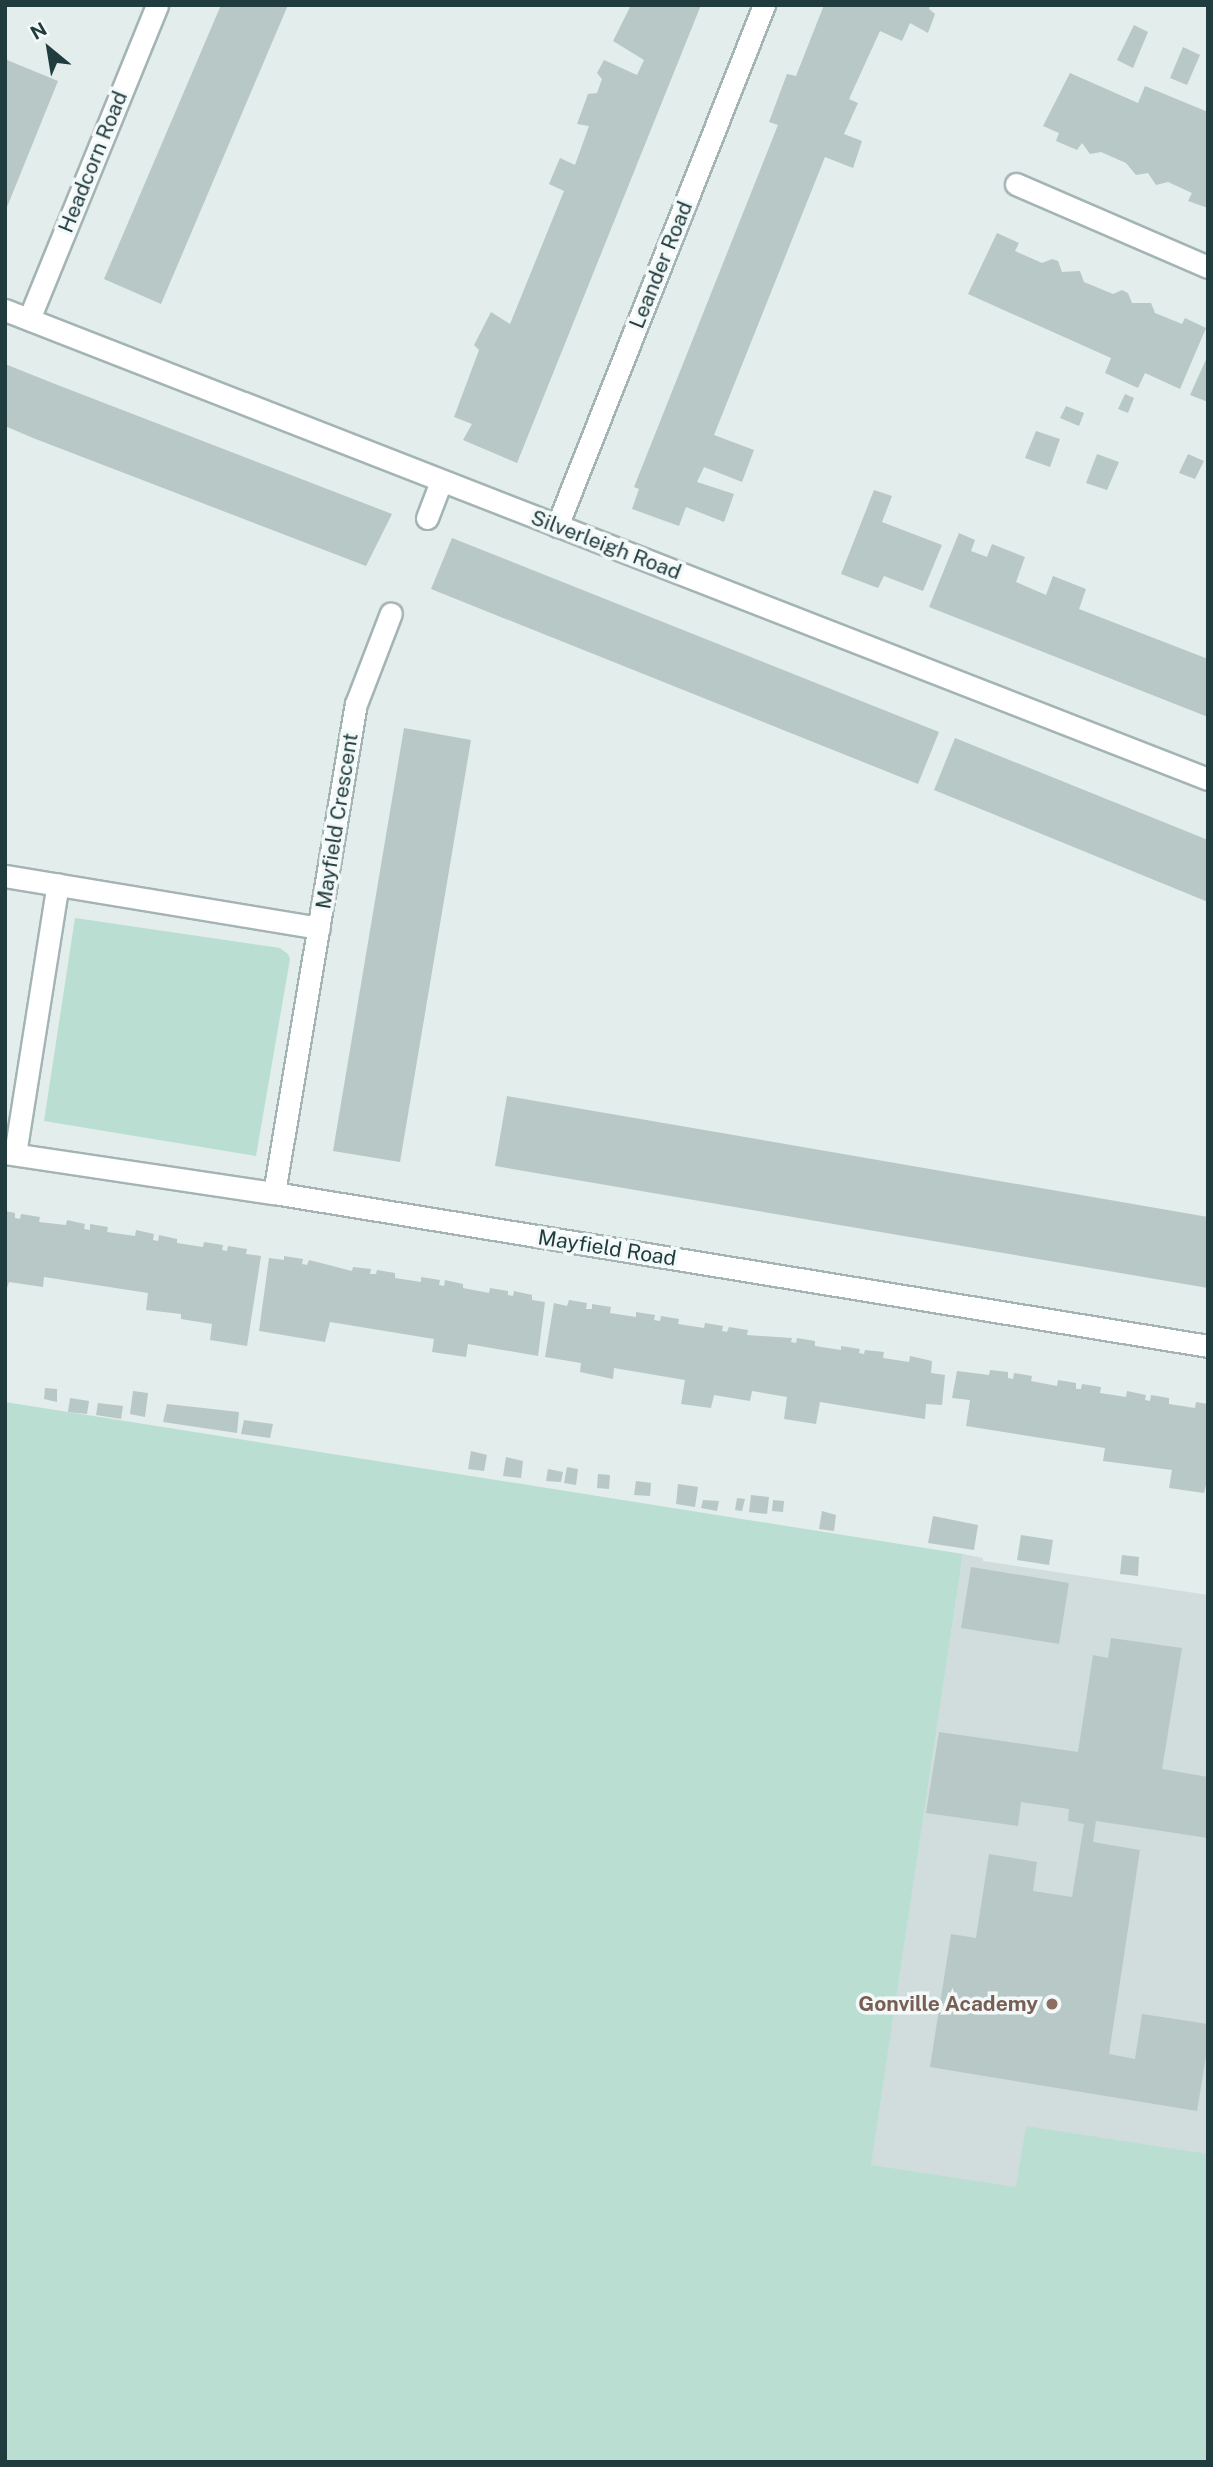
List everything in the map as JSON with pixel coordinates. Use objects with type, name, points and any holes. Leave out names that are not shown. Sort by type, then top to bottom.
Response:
[{"type":"street","name":"Headcorn Road","points":[[29,319],[157,5]]},
{"type":"street","name":"Leander Road","points":[[557,526],[764,5]]},
{"type":"street","points":[[1016,184],[1208,267]]},
{"type":"street","name":"Silverleigh Road","points":[[5,310],[1208,779]]},
{"type":"street","points":[[427,518],[441,482]]},
{"type":"street","name":"Mayfield Crescent","points":[[5,876],[319,928],[356,704],[391,613]]},
{"type":"street","points":[[10,1154],[58,884]]},
{"type":"street","points":[[274,1193],[319,928]]},
{"type":"street","name":"Mayfield Road","points":[[10,1154],[274,1193],[1208,1346]]},
{"type":"shaded area","name":"Gonville Academy","points":[[963,1554],[983,1558],[983,1561],[1208,1595],[1208,2462],[823,2462],[849,2308]]},
{"type":"green space","points":[[75,918],[280,948],[288,954],[290,959],[256,1156],[44,1121]]},
{"type":"green space","points":[[5,1402],[963,1554],[871,2165],[1016,2187],[1026,2126],[1208,2154],[1208,2462],[5,2462]]},
{"type":"building","points":[[221,5],[288,5],[161,304],[104,279]]},
{"type":"building","points":[[631,5],[701,5],[517,463],[463,440],[472,424],[454,417],[479,350],[474,345],[491,312],[510,324],[564,191],[549,184],[560,158],[575,165],[589,126],[577,124],[588,94],[597,93],[602,79],[597,73],[604,60],[637,75],[644,60],[613,41]]},
{"type":"building","points":[[824,5],[930,5],[929,9],[935,14],[928,33],[910,23],[902,41],[880,31],[849,99],[858,103],[844,134],[862,141],[853,168],[825,157],[714,435],[754,450],[742,482],[704,467],[697,482],[734,494],[724,522],[686,507],[679,526],[632,509],[639,489],[634,487],[778,125],[769,122],[787,74],[796,76]]},
{"type":"building","points":[[1134,25],[1148,32],[1133,68],[1117,60]]},
{"type":"building","points":[[1183,47],[1200,55],[1187,85],[1170,78]]},
{"type":"building","points":[[7,60],[58,81],[5,212],[5,65]]},
{"type":"building","points":[[1070,73],[1138,103],[1145,86],[1208,112],[1208,208],[1188,201],[1192,193],[1168,182],[1156,185],[1148,173],[1136,175],[1126,163],[1101,152],[1090,154],[1082,143],[1077,150],[1056,141],[1059,133],[1043,126]]},
{"type":"building","points":[[997,233],[1019,243],[1015,251],[1042,263],[1052,259],[1058,261],[1062,272],[1080,271],[1084,282],[1113,294],[1122,290],[1128,293],[1132,303],[1151,303],[1155,313],[1182,324],[1185,318],[1206,328],[1180,389],[1145,373],[1138,388],[1105,373],[1111,358],[968,294]]},
{"type":"building","points":[[1208,355],[1208,402],[1190,395]]},
{"type":"building","points":[[5,364],[392,514],[366,566],[33,438],[5,426]]},
{"type":"building","points":[[1125,394],[1134,398],[1128,413],[1118,409]]},
{"type":"building","points":[[1066,406],[1084,413],[1079,426],[1060,418]]},
{"type":"building","points":[[1036,431],[1060,439],[1050,467],[1025,458]]},
{"type":"building","points":[[1097,454],[1119,462],[1107,490],[1086,483]]},
{"type":"building","points":[[1188,454],[1204,461],[1195,479],[1179,473]]},
{"type":"building","points":[[874,490],[892,496],[882,522],[942,545],[923,591],[884,576],[878,588],[841,574]]},
{"type":"building","points":[[959,533],[975,540],[971,551],[987,557],[992,544],[1025,557],[1016,582],[1046,595],[1053,576],[1086,589],[1079,609],[1208,659],[1208,717],[929,607]]},
{"type":"building","points":[[452,538],[939,732],[918,784],[431,589]]},
{"type":"building","points":[[404,728],[471,740],[400,1162],[333,1151]]},
{"type":"building","points":[[955,738],[1208,840],[1208,902],[934,790]]},
{"type":"building","points":[[507,1096],[1208,1217],[1208,1288],[495,1166]]},
{"type":"building","points":[[5,1211],[15,1213],[15,1218],[20,1219],[21,1214],[40,1217],[39,1222],[66,1225],[67,1220],[85,1224],[84,1229],[90,1230],[90,1224],[108,1227],[107,1232],[135,1236],[136,1230],[154,1234],[153,1240],[158,1241],[159,1235],[177,1239],[177,1243],[203,1247],[204,1242],[223,1245],[222,1250],[227,1251],[228,1246],[247,1249],[246,1254],[261,1256],[247,1346],[210,1340],[212,1324],[181,1319],[181,1314],[146,1310],[148,1293],[44,1277],[43,1287],[9,1282],[5,1294]]},
{"type":"building","points":[[284,1256],[303,1259],[302,1264],[307,1265],[309,1260],[352,1271],[353,1267],[371,1269],[370,1274],[376,1274],[377,1270],[395,1273],[395,1278],[421,1282],[421,1277],[440,1280],[439,1285],[444,1286],[445,1280],[463,1284],[463,1288],[489,1293],[490,1288],[508,1291],[508,1295],[513,1296],[514,1291],[532,1295],[532,1300],[545,1302],[538,1356],[468,1344],[466,1357],[432,1352],[434,1339],[330,1322],[325,1342],[259,1331],[269,1258],[284,1260]]},
{"type":"building","points":[[569,1300],[587,1303],[586,1309],[592,1309],[592,1304],[611,1307],[610,1313],[636,1317],[636,1312],[655,1315],[654,1320],[660,1321],[661,1316],[679,1319],[678,1324],[704,1328],[705,1323],[723,1326],[722,1331],[727,1332],[729,1327],[748,1330],[747,1335],[792,1338],[791,1342],[796,1343],[797,1338],[815,1341],[815,1346],[841,1350],[841,1346],[860,1349],[859,1353],[864,1354],[865,1350],[884,1352],[883,1358],[909,1362],[910,1356],[932,1361],[931,1373],[945,1375],[942,1405],[926,1404],[925,1419],[820,1402],[816,1424],[784,1419],[787,1397],[752,1391],[750,1401],[714,1395],[711,1408],[681,1404],[685,1380],[614,1368],[613,1379],[580,1372],[581,1363],[545,1357],[554,1303],[567,1306]]},
{"type":"building","points":[[990,1370],[1008,1372],[1008,1378],[1013,1379],[1014,1373],[1032,1376],[1031,1381],[1057,1386],[1058,1380],[1076,1383],[1076,1389],[1081,1389],[1082,1384],[1101,1387],[1100,1393],[1126,1397],[1127,1391],[1146,1395],[1145,1400],[1150,1401],[1151,1395],[1169,1398],[1169,1404],[1195,1408],[1196,1402],[1208,1404],[1208,1477],[1204,1493],[1169,1488],[1172,1470],[1103,1461],[1105,1448],[966,1426],[970,1400],[952,1398],[957,1371],[989,1375]]},
{"type":"building","points":[[45,1388],[57,1389],[57,1402],[44,1399]]},
{"type":"building","points":[[133,1391],[148,1393],[145,1417],[130,1414]]},
{"type":"building","points":[[70,1398],[89,1401],[87,1414],[68,1412]]},
{"type":"building","points":[[98,1403],[123,1406],[121,1419],[96,1415]]},
{"type":"building","points":[[167,1404],[239,1412],[237,1433],[163,1422]]},
{"type":"building","points":[[244,1420],[273,1424],[270,1438],[241,1434]]},
{"type":"building","points":[[471,1451],[487,1455],[484,1471],[468,1469]]},
{"type":"building","points":[[506,1457],[523,1461],[521,1478],[503,1476]]},
{"type":"building","points":[[567,1467],[578,1469],[576,1485],[564,1483]]},
{"type":"building","points":[[548,1469],[563,1472],[561,1482],[546,1481]]},
{"type":"building","points":[[598,1474],[610,1475],[609,1489],[597,1488]]},
{"type":"building","points":[[636,1481],[651,1483],[650,1496],[634,1495]]},
{"type":"building","points":[[678,1484],[698,1487],[695,1507],[676,1504]]},
{"type":"building","points":[[751,1495],[769,1497],[767,1514],[749,1512]]},
{"type":"building","points":[[737,1498],[745,1499],[742,1511],[735,1510]]},
{"type":"building","points":[[703,1500],[719,1501],[717,1511],[701,1508]]},
{"type":"building","points":[[773,1500],[784,1501],[783,1512],[772,1511]]},
{"type":"building","points":[[822,1511],[836,1515],[834,1531],[819,1529]]},
{"type":"building","points":[[933,1516],[978,1525],[974,1550],[928,1543]]},
{"type":"building","points":[[1021,1535],[1053,1540],[1049,1565],[1017,1560]]},
{"type":"building","points":[[1122,1555],[1139,1557],[1138,1576],[1120,1574]]},
{"type":"building","points":[[971,1567],[1069,1583],[1059,1644],[961,1628]]},
{"type":"building","points":[[1111,1638],[1182,1648],[1162,1769],[1208,1777],[1208,1838],[1096,1821],[1093,1842],[1140,1850],[1109,2054],[1135,2059],[1142,2014],[1208,2024],[1208,2044],[1197,2111],[930,2067],[951,1934],[976,1938],[989,1854],[1037,1862],[1033,1891],[1072,1897],[1084,1824],[1068,1821],[1069,1809],[1021,1802],[1018,1826],[926,1813],[939,1732],[1078,1752],[1093,1655],[1108,1658]]},
{"type":"place","name":"Gonville Academy","points":[[1052,2004]]}]
